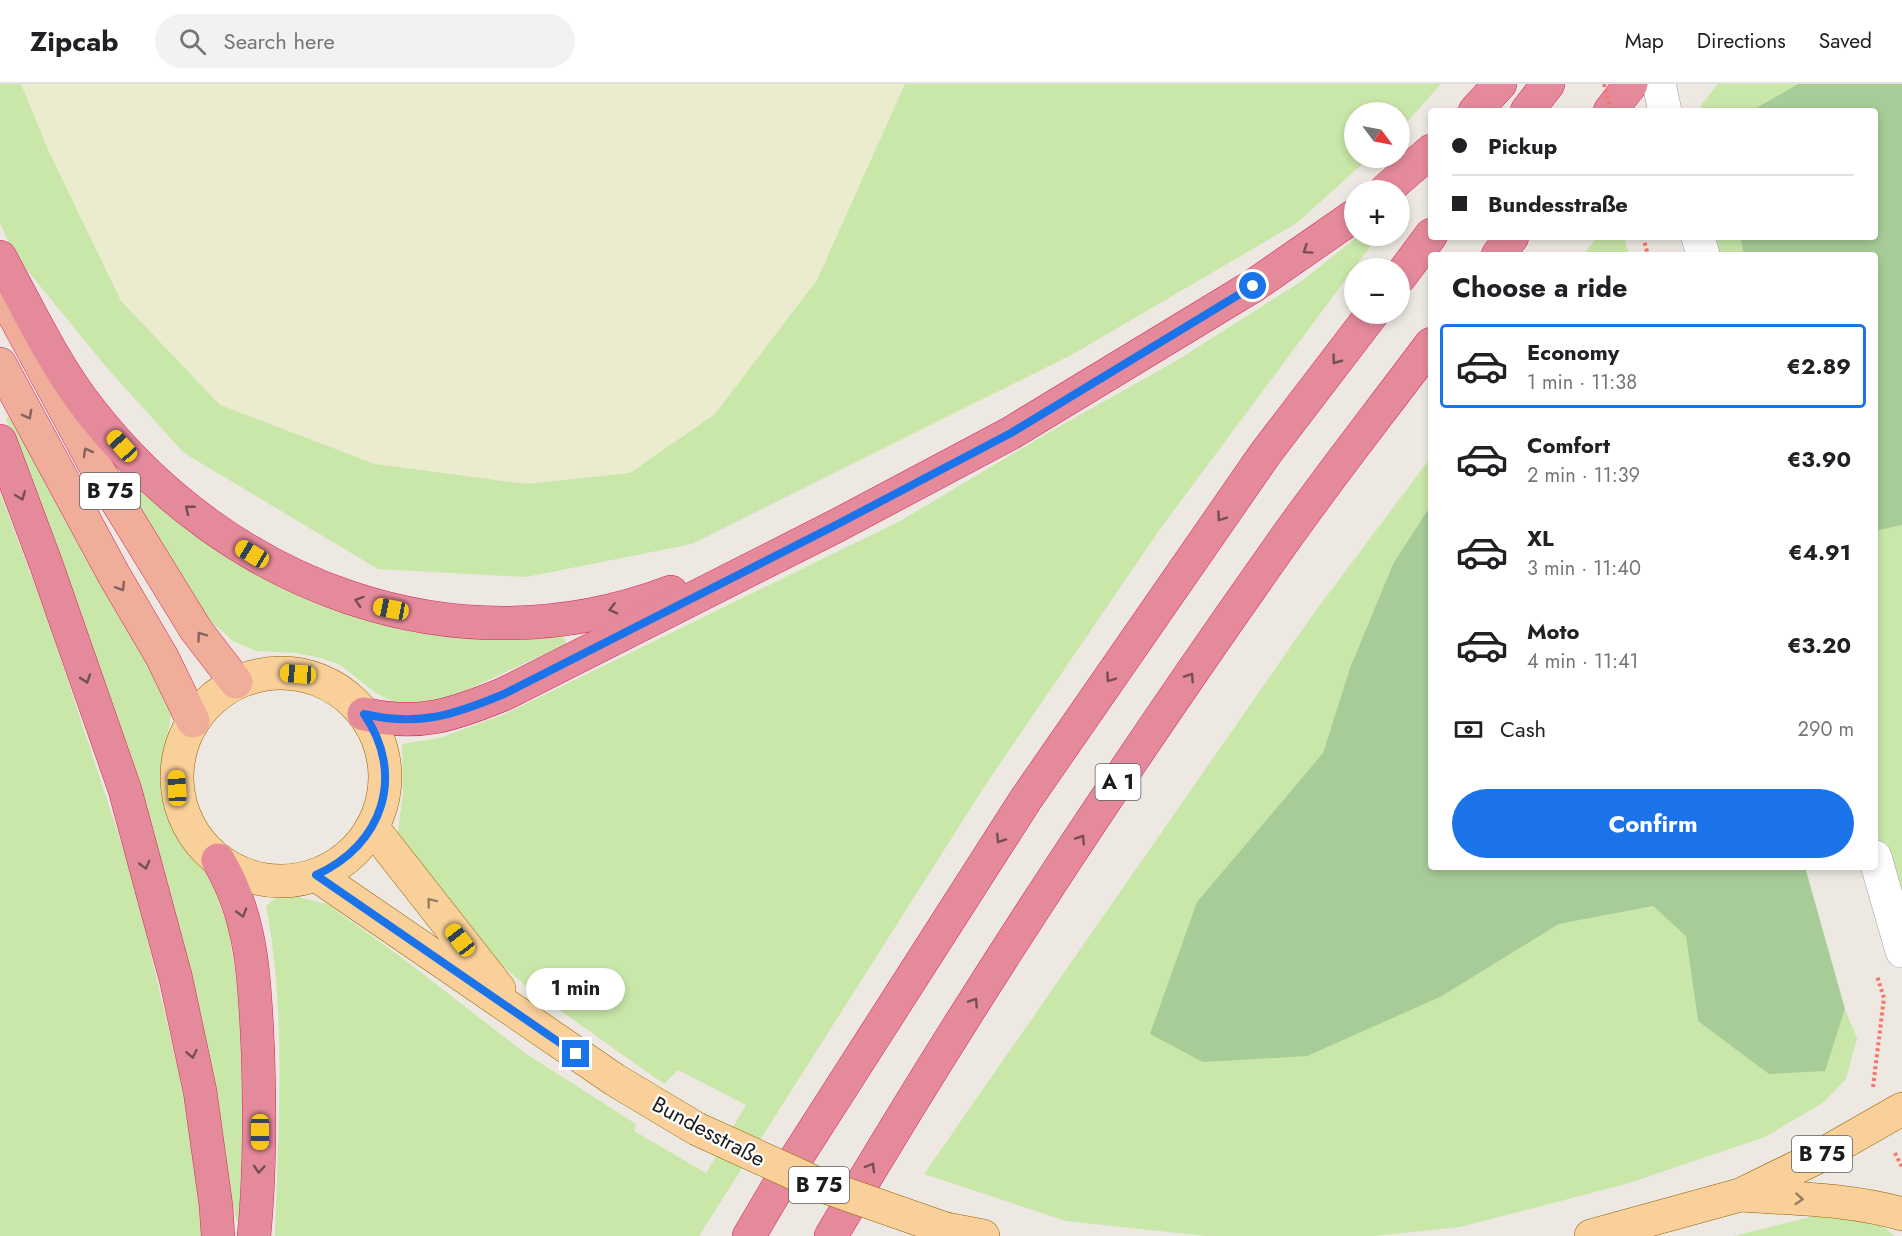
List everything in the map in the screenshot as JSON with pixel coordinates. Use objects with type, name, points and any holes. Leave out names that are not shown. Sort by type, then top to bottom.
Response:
[{"type":"highway","points":[[1478,108],[1500,84]]},
{"type":"highway","points":[[1529,108],[1548,84]]},
{"type":"highway","points":[[1612,108],[1631,84]]},
{"type":"highway","points":[[1398,180],[1428,154]]},
{"type":"highway","points":[[364,714],[388,720],[420,720],[463,711],[504,694],[1011,433],[1253,286],[1344,223]]},
{"type":"highway","points":[[1410,263],[1428,239]]},
{"type":"highway","points":[[1500,252],[1510,240]]},
{"type":"highway","points":[[0,257],[44,339],[89,409],[156,482],[236,544],[284,573],[327,591],[373,605],[428,616],[531,624],[564,620],[650,600],[807,540]]},
{"type":"highway","name":"B 75","points":[[0,289],[96,467],[196,630],[236,682]]},
{"type":"highway","points":[[749,1236],[778,1185],[1026,799],[1265,454],[1364,324]]},
{"type":"highway","name":"A 1","points":[[831,1236],[917,1089],[1113,790],[1274,555],[1428,348]]},
{"type":"highway","name":"B 75","points":[[0,364],[114,575],[162,657],[193,720]]},
{"type":"highway","points":[[0,441],[46,564],[131,812],[176,979],[200,1091],[218,1236]]},
{"type":"highway","points":[[218,860],[229,879],[243,916],[255,983],[260,1152],[254,1236]]},
{"type":"main road","points":[[266,673],[314,677],[342,692],[364,714],[379,740],[385,770],[383,800],[372,828],[348,856],[316,875],[294,880],[271,881],[238,872],[218,860],[190,828],[180,802],[178,760],[193,720],[212,699],[236,682],[266,673]]},
{"type":"main road","name":"B 75","points":[[372,828],[519,1014]]},
{"type":"main road","name":"B 75","points":[[316,875],[519,1014]]},
{"type":"main road","name":"Bundesstraße","points":[[519,1014],[615,1080],[697,1129],[820,1185],[946,1228],[983,1236]]},
{"type":"main road","name":"B 75","points":[[1591,1236],[1740,1195],[1891,1116]]},
{"type":"main road","name":"B 75","points":[[1740,1195],[1845,1203],[1878,1207],[1902,1214]]},
{"type":"street","points":[[1659,84],[1664,108]]},
{"type":"street","points":[[1877,870],[1888,958]]},
{"type":"path","points":[[1604,84],[1609,108]]},
{"type":"path","points":[[1888,958],[1872,1099],[1891,1116],[1902,1167]]},
{"type":"green space","points":[[0,84],[21,84],[49,152],[121,301],[220,405],[375,464],[526,484],[630,473],[715,414],[817,280],[905,84],[1441,84],[1410,119],[1410,102],[1344,102],[1344,168],[1358,168],[1297,223],[1073,354],[692,544],[526,577],[378,569],[184,453],[107,368],[14,254],[0,223]]},
{"type":"green space","points":[[21,84],[905,84],[817,280],[715,414],[630,473],[526,484],[375,464],[220,405],[121,301],[49,152]]},
{"type":"green space","points":[[1718,84],[1798,84],[1756,108],[1701,108]]},
{"type":"green space","points":[[1798,84],[1902,84],[1902,525],[1878,530],[1878,252],[1743,252],[1741,240],[1878,240],[1878,108],[1756,108]]},
{"type":"green space","points":[[1595,240],[1625,240],[1628,252],[1585,252]]},
{"type":"green space","points":[[1716,240],[1741,240],[1743,252],[1718,252]]},
{"type":"green space","points":[[1346,246],[1371,246],[1362,258],[1344,258],[1344,282],[1160,529],[986,784],[699,1236],[275,1236],[280,1071],[279,1029],[273,947],[266,906],[278,896],[294,896],[327,904],[401,957],[525,1053],[636,1124],[634,1131],[706,1173],[746,1105],[678,1070],[664,1084],[527,987],[431,903],[396,844],[403,794],[402,744],[439,738],[505,714],[902,520],[1046,434],[1176,361],[1302,281]]},
{"type":"green space","points":[[15,414],[175,695],[160,774],[168,813],[178,836],[203,866],[214,887],[229,931],[240,1008],[243,1122],[241,1205],[237,1223],[226,1174],[50,530],[6,418]]},
{"type":"green space","points":[[1428,461],[1428,510],[1393,564],[1350,668],[1323,753],[1197,902],[1442,996],[1559,924],[1653,906],[1686,935],[1698,1021],[1825,1070],[1845,1009],[1857,1038],[1846,1079],[1824,1102],[1765,1137],[1626,1184],[1460,1227],[1374,1236],[1206,1236],[1066,1221],[924,1174],[1314,613]]},
{"type":"green space","points":[[110,462],[223,553],[277,585],[322,604],[376,620],[563,634],[566,644],[441,702],[417,704],[394,702],[376,693],[340,665],[321,658],[296,653],[256,651],[233,641],[208,619]]},
{"type":"green space","points":[[0,493],[47,617],[134,882],[193,1133],[202,1236],[0,1236]]},
{"type":"green space","points":[[1428,510],[1428,870],[1806,870],[1845,1009],[1825,1071],[1769,1074],[1698,1021],[1686,936],[1653,906],[1559,924],[1442,996],[1307,1056],[1203,1062],[1150,1034],[1197,902],[1323,753],[1350,668],[1393,564]]},
{"type":"green space","points":[[1902,525],[1902,910],[1878,838],[1878,530]]},
{"type":"green space","points":[[1846,1208],[1878,1221],[1894,1236],[1734,1236]]},
{"type":"route","points":[[576,1054],[316,875],[333,867],[362,843],[372,828],[383,800],[385,770],[383,754],[373,726],[364,714],[388,720],[420,720],[463,711],[504,694],[1011,433],[1253,286]]}]
